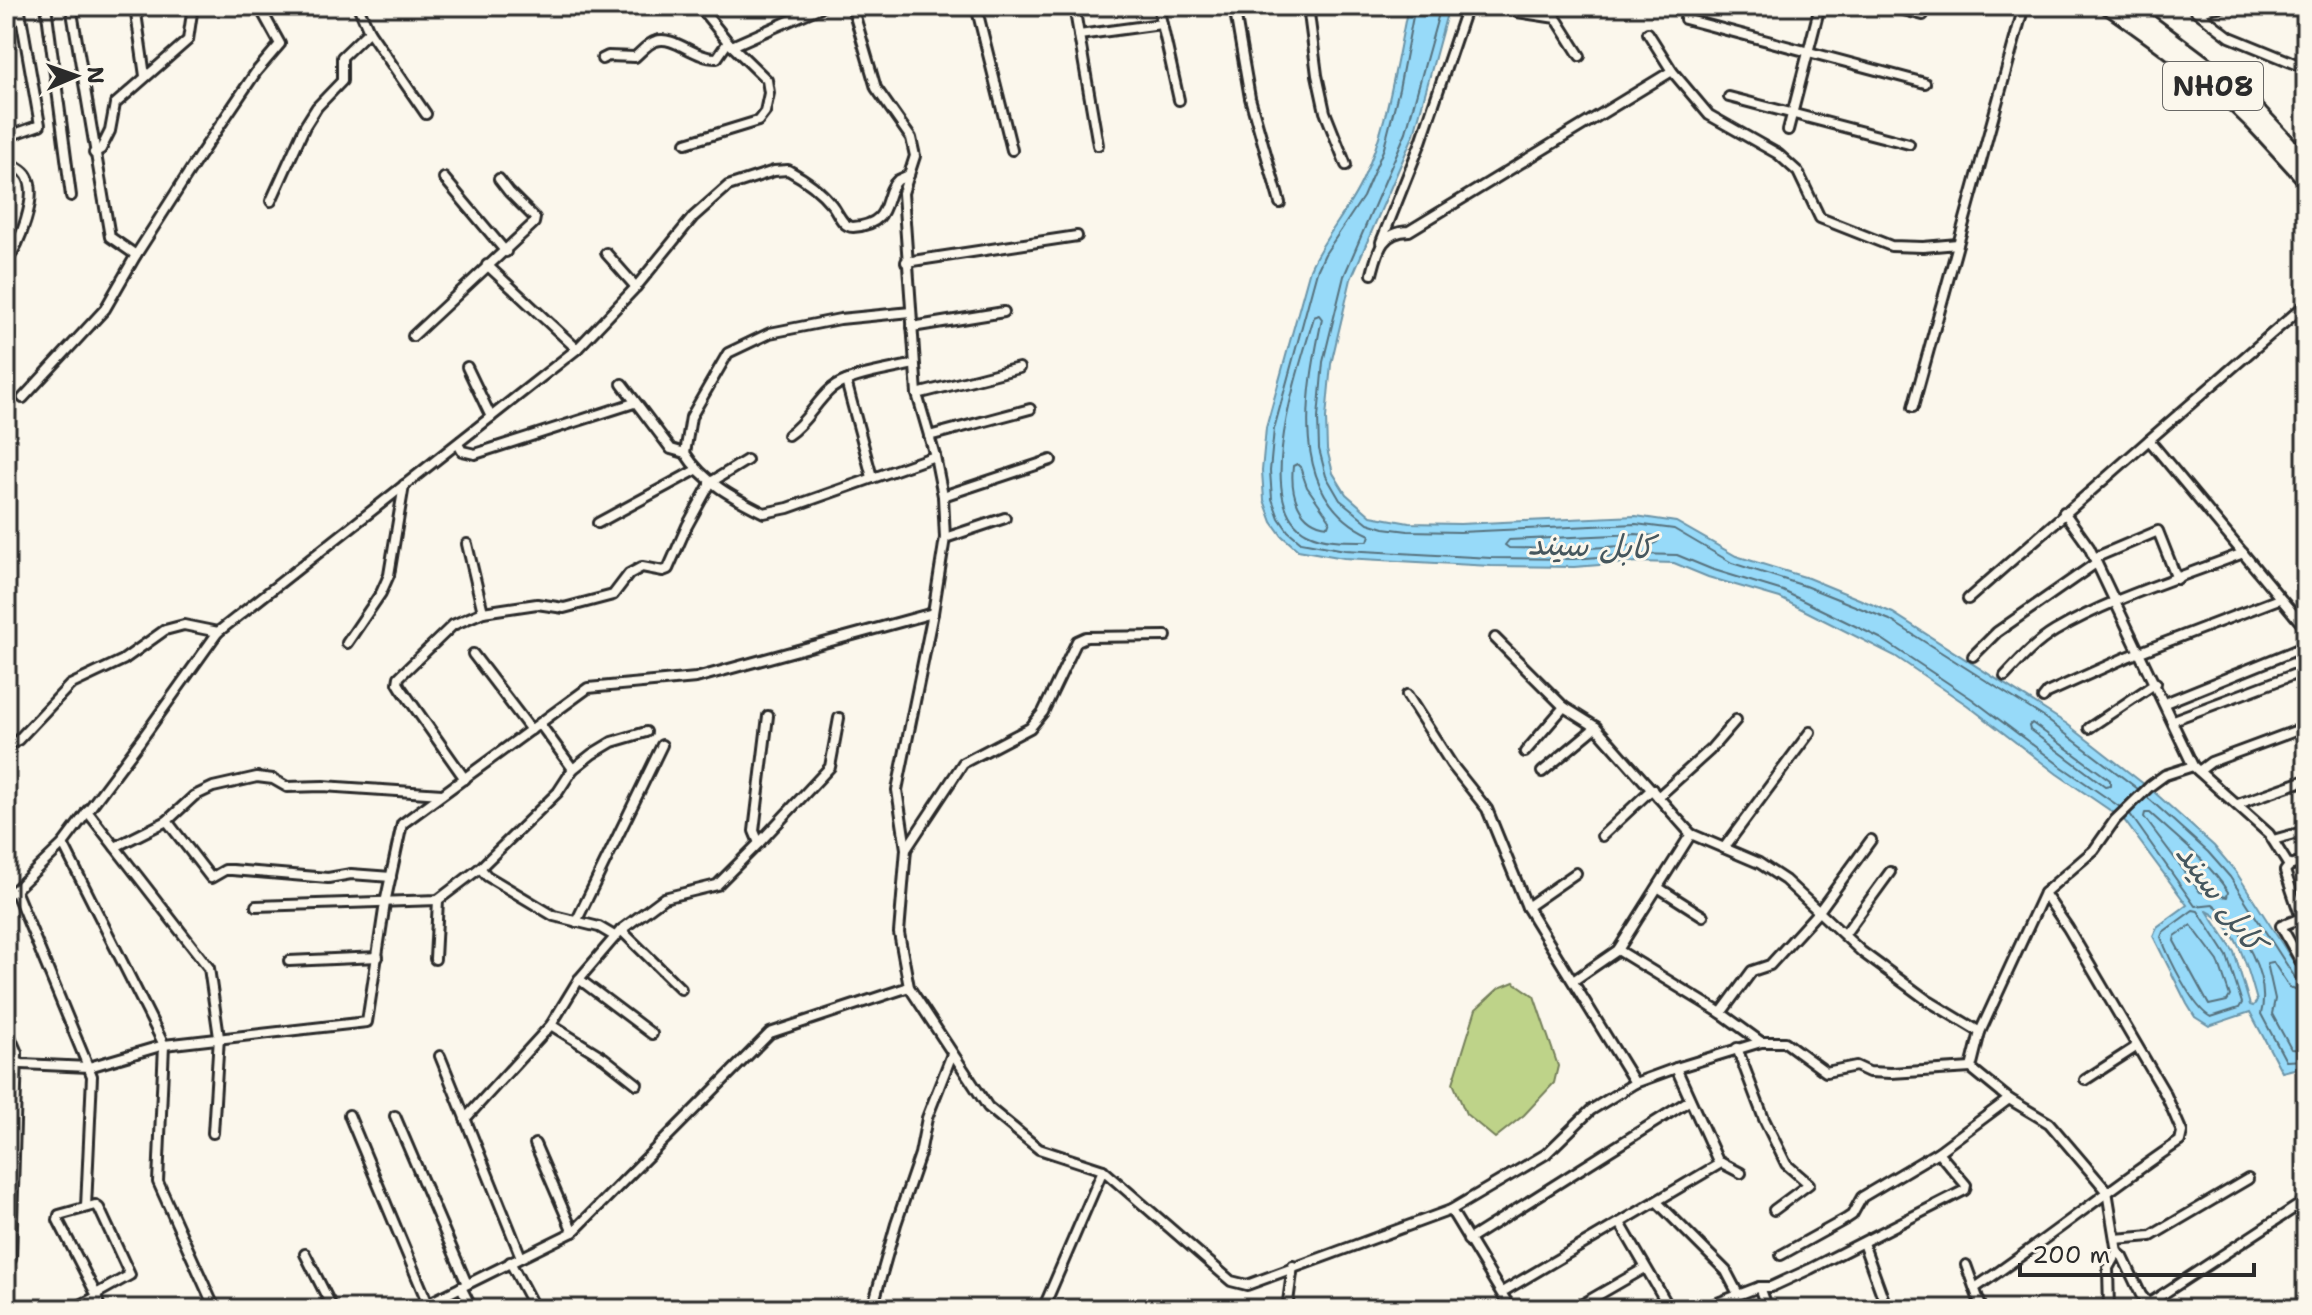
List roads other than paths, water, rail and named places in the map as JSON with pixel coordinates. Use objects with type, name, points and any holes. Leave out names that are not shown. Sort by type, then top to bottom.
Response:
[{"type":"highway","name":"NH08","points":[[2108,6],[2165,46],[2217,89],[2306,180]]},
{"type":"highway","name":"NH08","points":[[2127,6],[2235,87],[2306,163]]},
{"type":"street","points":[[46,6],[71,196]]},
{"type":"street","points":[[71,6],[110,237],[136,255]]},
{"type":"street","points":[[135,6],[145,76]]},
{"type":"street","points":[[94,153],[101,149],[110,131],[115,104],[188,40],[193,6]]},
{"type":"street","points":[[23,398],[105,309],[136,255],[238,98],[280,44],[259,6]]},
{"type":"street","points":[[358,6],[369,31],[426,114]]},
{"type":"street","points":[[686,143],[758,121],[765,112],[769,93],[767,80],[730,44],[699,6]]},
{"type":"street","points":[[602,59],[608,56],[635,57],[656,41],[667,40],[700,57],[717,58],[730,44],[823,6]]},
{"type":"street","points":[[852,6],[876,88],[911,138],[915,156],[903,193],[914,364],[917,394],[943,496],[945,538],[897,790],[906,849],[899,933],[909,987],[988,1107],[1039,1149],[1103,1170],[1231,1281],[1247,1285],[1451,1210],[1546,1154],[1591,1110],[1635,1083],[1737,1048],[1761,1042],[1785,1042],[1808,1062],[1826,1072],[1856,1066],[1869,1072],[1891,1073],[1971,1068],[2009,1099],[2049,1123],[2107,1191],[2117,1252],[2108,1268],[2109,1309]]},
{"type":"street","points":[[976,6],[1012,150]]},
{"type":"street","points":[[1074,6],[1098,145]]},
{"type":"street","points":[[1158,6],[1179,100]]},
{"type":"street","points":[[1234,6],[1250,98],[1280,203]]},
{"type":"street","points":[[1308,6],[1325,112],[1346,165]]},
{"type":"street","points":[[1372,274],[1380,244],[1421,142],[1467,6]]},
{"type":"street","points":[[1513,6],[1517,12],[1556,18],[1580,56]]},
{"type":"street","points":[[1788,130],[1820,6]]},
{"type":"street","points":[[1888,6],[1923,15]]},
{"type":"street","points":[[1913,407],[2024,6]]},
{"type":"street","points":[[2223,6],[2196,11],[2230,37],[2306,68]]},
{"type":"street","points":[[6,34],[20,9]]},
{"type":"street","points":[[6,137],[40,125],[20,9]]},
{"type":"street","points":[[1685,19],[1925,83]]},
{"type":"street","points":[[1079,35],[1161,24]]},
{"type":"street","points":[[271,201],[305,126],[317,107],[342,81],[342,57],[369,31]]},
{"type":"street","points":[[1648,33],[1672,71],[1709,115],[1778,154],[1798,172],[1820,218],[1891,246],[1958,244]]},
{"type":"street","points":[[1380,244],[1392,234],[1409,231],[1672,71]]},
{"type":"street","points":[[1729,97],[1909,144]]},
{"type":"street","points":[[6,162],[28,177],[31,194],[22,233],[6,262]]},
{"type":"street","points":[[86,1207],[92,1076],[9,892],[63,844],[218,632],[577,349],[636,287],[693,217],[728,186],[774,171],[788,170],[824,195],[841,219],[853,227],[876,220],[884,213],[891,190],[898,180],[909,175]]},
{"type":"street","points":[[444,178],[506,252]]},
{"type":"street","points":[[413,336],[487,265],[506,252],[536,220],[499,179]]},
{"type":"street","points":[[906,262],[1077,236]]},
{"type":"street","points":[[606,253],[636,287]]},
{"type":"street","points":[[487,265],[577,349]]},
{"type":"street","points":[[1968,599],[2064,512],[2306,304]]},
{"type":"street","points":[[685,453],[691,417],[728,353],[770,333],[840,319],[911,312]]},
{"type":"street","points":[[912,327],[1004,312]]},
{"type":"street","points":[[788,435],[796,430],[832,388],[846,381],[914,364]]},
{"type":"street","points":[[467,367],[491,417]]},
{"type":"street","points":[[917,394],[1019,368]]},
{"type":"street","points":[[846,381],[872,477]]},
{"type":"street","points":[[622,384],[671,449],[685,453],[696,470],[711,482],[764,513],[788,508],[935,456]]},
{"type":"street","points":[[458,444],[462,451],[475,454],[634,403]]},
{"type":"street","points":[[929,436],[1030,409]]},
{"type":"street","points":[[2149,440],[2306,629]]},
{"type":"street","points":[[465,779],[398,683],[399,677],[453,625],[483,612],[537,604],[564,608],[613,595],[629,574],[642,567],[668,569],[711,482],[747,460]]},
{"type":"street","points":[[943,496],[1051,460]]},
{"type":"street","points":[[598,523],[696,470]]},
{"type":"street","points":[[347,643],[381,593],[389,575],[404,485]]},
{"type":"street","points":[[2064,512],[2095,561],[2196,769],[2238,804],[2273,840],[2289,866]]},
{"type":"street","points":[[945,538],[1005,518]]},
{"type":"street","points":[[1973,656],[1997,632],[2095,561],[2158,531],[2177,579]]},
{"type":"street","points":[[467,544],[483,612]]},
{"type":"street","points":[[2005,676],[2055,631],[2115,602],[2243,553]]},
{"type":"street","points":[[2043,698],[2047,693],[2139,652],[2279,599]]},
{"type":"street","points":[[6,1058],[16,1062],[89,1067],[164,1045],[367,1022],[385,903],[402,824],[588,688],[696,678],[933,613]]},
{"type":"street","points":[[6,746],[18,740],[70,685],[123,660],[165,630],[184,625],[218,632]]},
{"type":"street","points":[[906,849],[963,763],[1030,728],[1043,712],[1077,641],[1097,636],[1166,636]]},
{"type":"street","points":[[1495,638],[1564,707],[1596,727],[1691,834],[1759,863],[1785,880],[1862,952],[1927,1000],[1980,1032]]},
{"type":"street","points":[[2165,703],[2306,646]]},
{"type":"street","points":[[473,654],[531,730]]},
{"type":"street","points":[[2173,720],[2306,670]]},
{"type":"street","points":[[2089,728],[2156,683]]},
{"type":"street","points":[[1407,695],[1452,765],[1487,809],[1527,907],[1635,1083]]},
{"type":"street","points":[[1525,752],[1564,707]]},
{"type":"street","points":[[759,843],[754,831],[768,716]]},
{"type":"street","points":[[465,1119],[551,1025],[579,979],[618,933],[664,898],[717,885],[830,767],[839,718]]},
{"type":"street","points":[[1602,836],[1710,750],[1736,720]]},
{"type":"street","points":[[540,724],[573,769]]},
{"type":"street","points":[[1542,772],[1596,727]]},
{"type":"street","points":[[1971,1068],[1980,1032],[2044,893],[2094,850],[2115,820],[2165,775],[2196,769],[2306,727]]},
{"type":"street","points":[[256,906],[438,900],[480,868],[558,792],[573,769],[612,742],[646,732]]},
{"type":"street","points":[[1724,848],[1810,732]]},
{"type":"street","points":[[576,922],[662,745]]},
{"type":"street","points":[[115,847],[167,821],[194,796],[213,787],[257,777],[273,779],[287,787],[323,786],[443,794]]},
{"type":"street","points":[[2238,804],[2306,780]]},
{"type":"street","points":[[87,811],[209,968],[219,1037],[213,1133]]},
{"type":"street","points":[[167,821],[211,878],[225,870],[328,878],[351,874],[391,877]]},
{"type":"street","points":[[2273,840],[2306,831]]},
{"type":"street","points":[[1573,981],[1618,950],[1691,834]]},
{"type":"street","points":[[1721,1013],[1752,971],[1770,965],[1820,910],[1871,840]]},
{"type":"street","points":[[63,844],[164,1045],[158,1182],[215,1309]]},
{"type":"street","points":[[2305,966],[2281,926],[2303,917],[2285,871],[2289,866],[2306,861]]},
{"type":"street","points":[[480,868],[487,876],[554,916],[618,933],[681,989]]},
{"type":"street","points":[[1845,934],[1890,872]]},
{"type":"street","points":[[1527,907],[1576,873]]},
{"type":"street","points":[[1659,888],[1703,916]]},
{"type":"street","points":[[1975,1288],[2019,1259],[2182,1137],[2166,1095],[2068,928],[2044,893]]},
{"type":"street","points":[[435,959],[438,900]]},
{"type":"street","points":[[1618,950],[1721,1013],[1761,1042]]},
{"type":"street","points":[[289,961],[378,957]]},
{"type":"street","points":[[579,979],[652,1034]]},
{"type":"street","points":[[417,1309],[573,1232],[770,1033],[909,987]]},
{"type":"street","points":[[551,1025],[604,1058],[637,1084]]},
{"type":"street","points":[[6,1027],[17,1053],[11,1259]]},
{"type":"street","points":[[2085,1080],[2136,1047]]},
{"type":"street","points":[[1737,1048],[1764,1119],[1786,1164],[1809,1184],[1774,1210]]},
{"type":"street","points":[[872,1309],[920,1154],[927,1118],[952,1054]]},
{"type":"street","points":[[440,1056],[521,1257]]},
{"type":"street","points":[[1676,1068],[1718,1161],[1741,1173]]},
{"type":"street","points":[[1781,1255],[1852,1215],[1862,1197],[1938,1152],[2009,1099]]},
{"type":"street","points":[[1468,1240],[1690,1100]]},
{"type":"street","points":[[349,1115],[428,1304]]},
{"type":"street","points":[[395,1116],[472,1309]]},
{"type":"street","points":[[535,1144],[573,1232]]},
{"type":"street","points":[[1712,1305],[1759,1287],[1771,1287],[1965,1190],[1966,1185],[1938,1152]]},
{"type":"street","points":[[1502,1292],[1721,1163]]},
{"type":"street","points":[[1043,1309],[1103,1170]]},
{"type":"street","points":[[2115,1239],[2151,1236],[2248,1179]]},
{"type":"street","points":[[1657,1202],[1726,1271],[1738,1294]]},
{"type":"street","points":[[2117,1252],[2123,1257],[2135,1285],[2151,1306],[2302,1203]]},
{"type":"street","points":[[73,1309],[96,1296],[130,1275],[95,1205],[59,1215],[58,1220],[96,1296],[100,1309]]},
{"type":"street","points":[[1451,1210],[1511,1309]]},
{"type":"street","points":[[1620,1223],[1670,1309]]},
{"type":"street","points":[[1863,1243],[1887,1309]]},
{"type":"street","points":[[305,1254],[333,1309]]},
{"type":"street","points":[[510,1262],[535,1309]]},
{"type":"street","points":[[1966,1265],[1982,1309]]},
{"type":"street","points":[[1287,1309],[1293,1266]]},
{"type":"street","points":[[1574,1309],[1645,1268]]},
{"type":"street","points":[[1759,1287],[1767,1309]]},
{"type":"water","name":"کابل سيند","points":[[1408,6],[1449,6],[1414,134],[1351,279],[1331,364],[1326,418],[1327,449],[1333,473],[1346,494],[1371,516],[1409,523],[1460,524],[1636,516],[1676,522],[1736,556],[1808,578],[1893,613],[2067,724],[2154,792],[2214,846],[2236,872],[2306,981],[2306,1073],[2302,1067],[2282,1072],[2250,1012],[2209,1026],[2195,1017],[2153,936],[2157,927],[2187,905],[2124,820],[1895,656],[1780,598],[1708,577],[1674,563],[1491,566],[1344,558],[1298,550],[1282,536],[1272,522],[1264,500],[1262,471],[1266,428],[1310,269],[1357,191],[1372,158],[1390,94]],"holes":[[[2207,911],[2218,918],[2234,938],[2245,962],[2257,1001],[2253,1006],[2250,1005],[2234,952]]]}]
